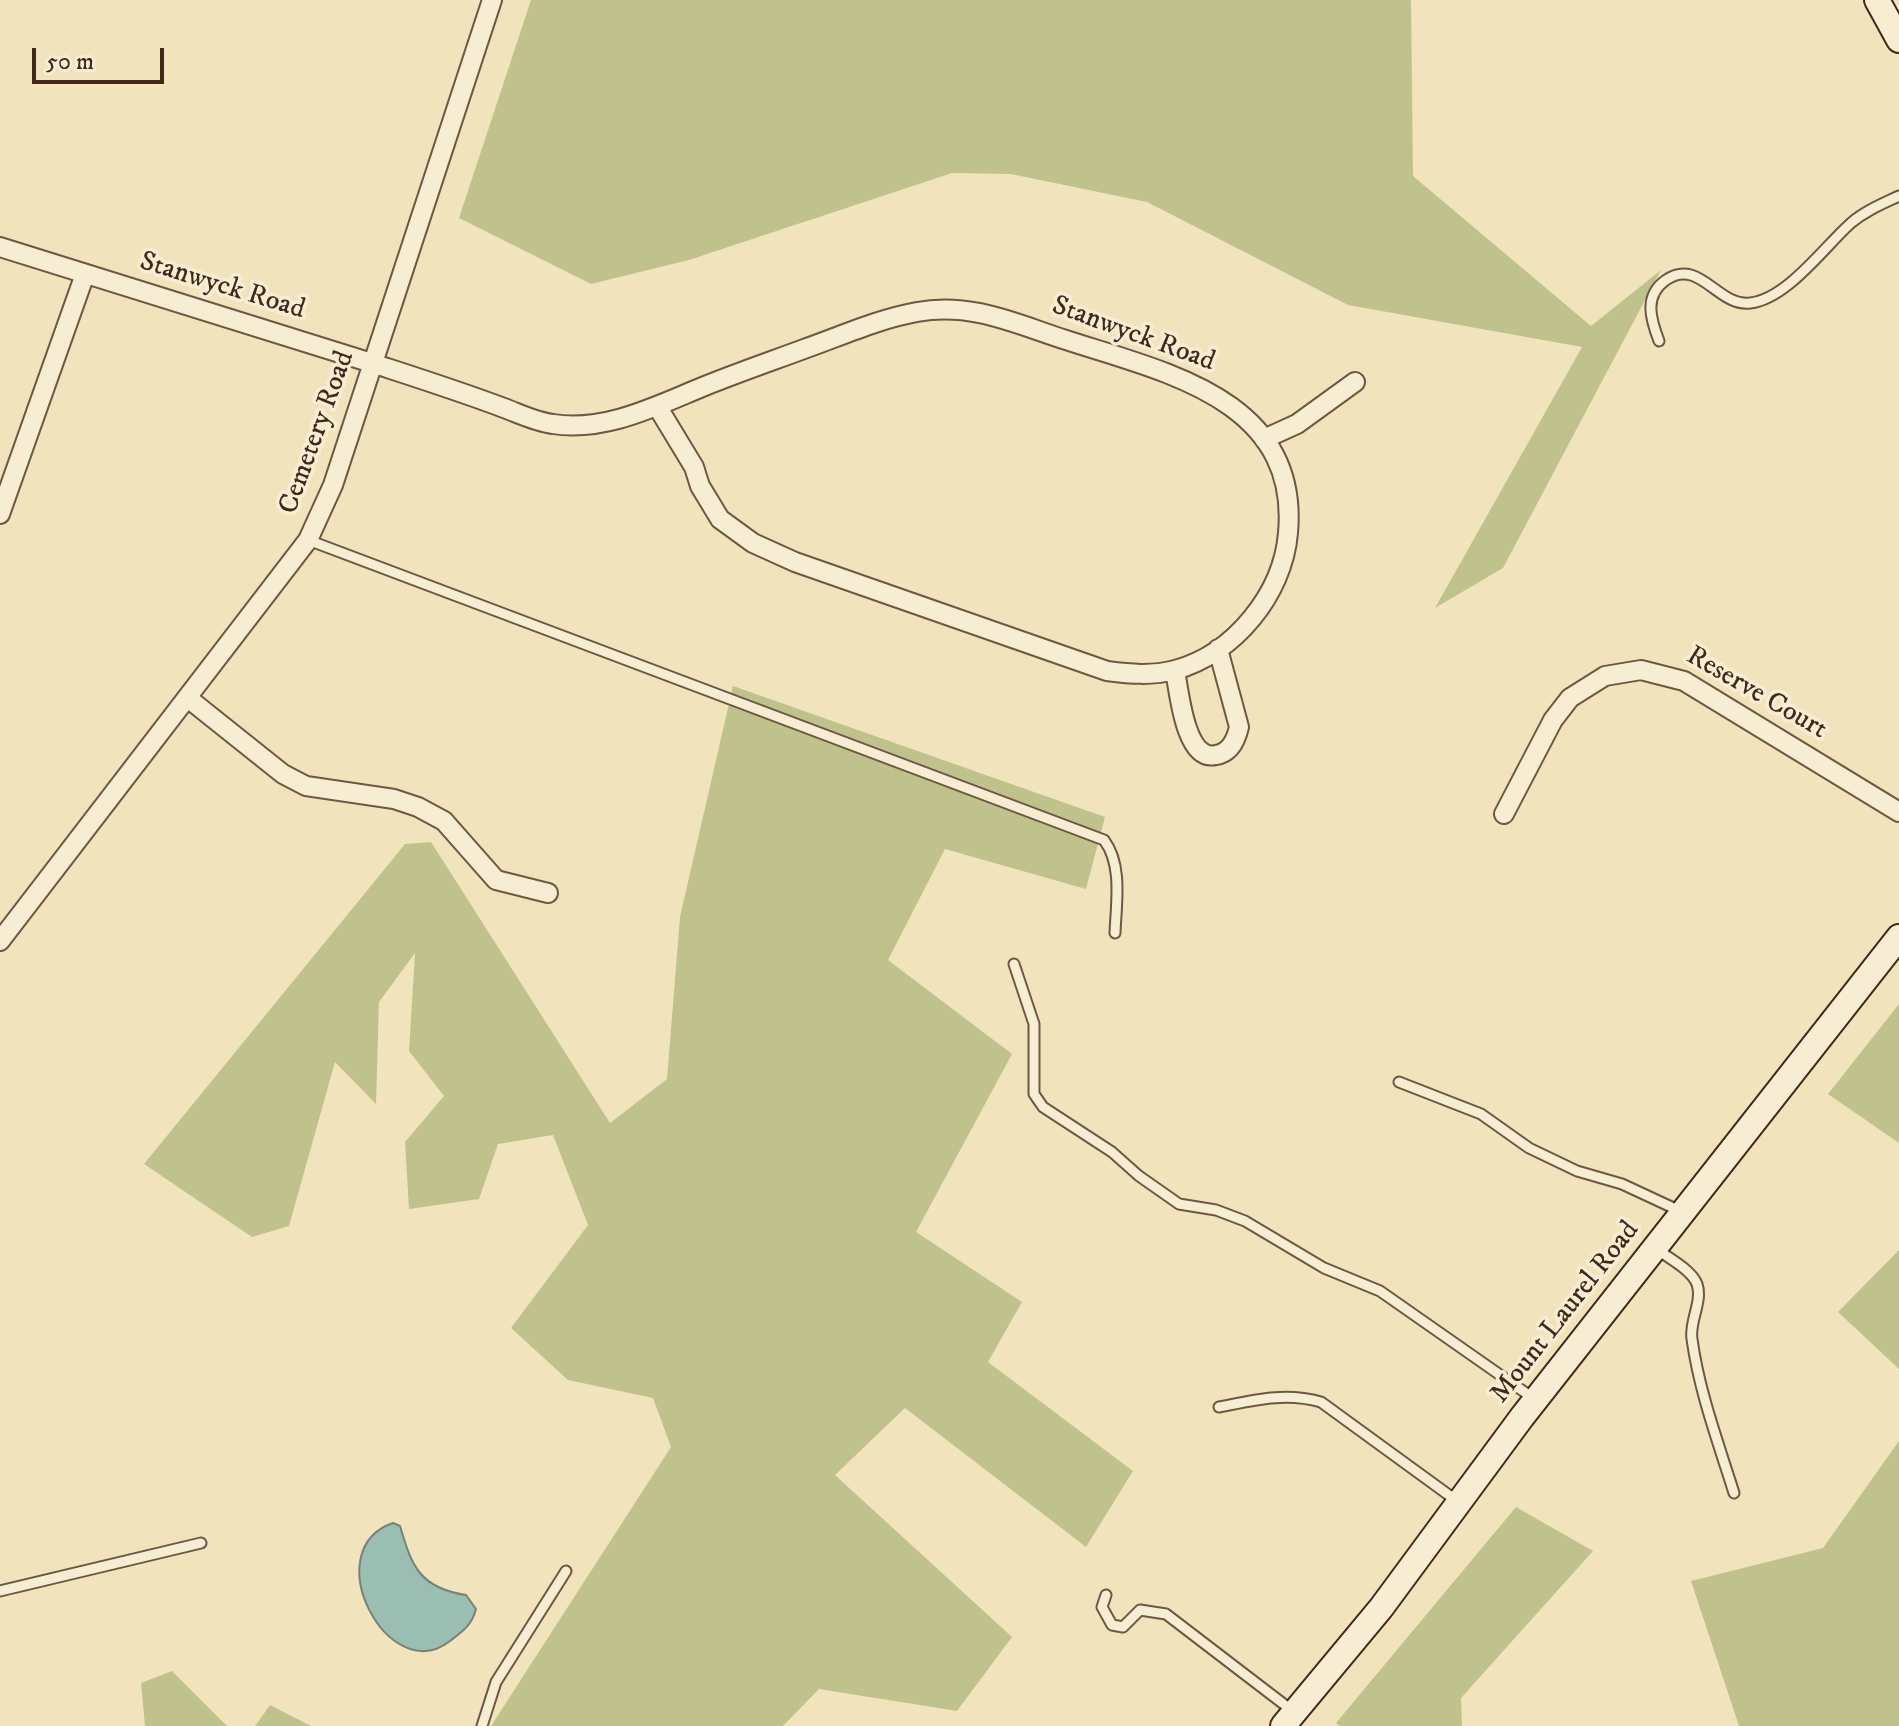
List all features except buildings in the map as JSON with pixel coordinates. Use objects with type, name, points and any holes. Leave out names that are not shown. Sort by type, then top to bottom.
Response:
[{"type":"main road","points":[[1877,0],[1899,40]]},
{"type":"main road","name":"Mount Laurel Road","points":[[1288,1719],[1381,1608],[1536,1400],[1899,937]]},
{"type":"street","name":"Cemetery Road","points":[[0,941],[189,699],[308,540],[326,505],[492,0]]},
{"type":"street","name":"Stanwyck Road","points":[[0,247],[373,364],[550,424],[601,423],[657,406],[881,321],[916,312],[962,310],[1009,320],[1205,388],[1242,414],[1264,439],[1286,491],[1286,547],[1265,599],[1253,617],[1218,649],[1175,670],[1131,674],[1084,665],[763,548],[720,519],[700,486],[694,467],[657,406]]},
{"type":"street","points":[[0,514],[85,274]]},
{"type":"street","points":[[1264,439],[1297,424],[1355,382]]},
{"type":"street","points":[[1175,670],[1184,719],[1198,751],[1208,756],[1220,755],[1229,749],[1239,727],[1218,649]]},
{"type":"street","name":"Reserve Court","points":[[1504,814],[1553,720],[1570,698],[1605,676],[1641,670],[1684,681],[1899,812]]},
{"type":"street","points":[[189,699],[283,774],[306,786],[394,799],[418,807],[444,821],[496,880],[548,893]]},
{"type":"lane","points":[[1659,341],[1649,316],[1657,288],[1668,278],[1693,275],[1737,302],[1762,300],[1788,283],[1852,222],[1899,196]]},
{"type":"lane","points":[[308,540],[1104,840],[1112,851],[1117,885],[1115,933]]},
{"type":"lane","points":[[1014,964],[1034,1024],[1034,1094],[1043,1107],[1112,1152],[1139,1176],[1179,1204],[1216,1210],[1245,1221],[1324,1268],[1380,1291],[1536,1400]]},
{"type":"lane","points":[[1399,1082],[1481,1114],[1529,1148],[1577,1171],[1622,1184],[1683,1213]]},
{"type":"lane","points":[[1655,1248],[1693,1277],[1697,1285],[1698,1297],[1691,1334],[1697,1374],[1734,1493]]},
{"type":"lane","points":[[1219,1407],[1275,1396],[1297,1396],[1321,1402],[1458,1502]]},
{"type":"lane","points":[[0,1591],[201,1543]]},
{"type":"lane","points":[[482,1726],[496,1682],[566,1571]]},
{"type":"lane","points":[[1106,1595],[1102,1607],[1112,1625],[1123,1627],[1140,1610],[1166,1614],[1288,1719]]},
{"type":"green space","points":[[531,0],[1411,0],[1413,176],[1591,326],[1661,270],[1503,568],[1435,608],[1582,347],[1348,305],[1147,202],[1011,174],[952,173],[689,260],[591,284],[459,218]]},
{"type":"green space","points":[[733,686],[1105,817],[1086,889],[945,849],[888,960],[1012,1054],[916,1232],[1022,1302],[988,1362],[1133,1471],[1086,1547],[905,1408],[835,1475],[1012,1637],[957,1711],[819,1689],[783,1726],[491,1726],[671,1447],[653,1398],[568,1380],[511,1328],[588,1225],[553,1135],[498,1144],[479,1199],[409,1209],[405,1142],[444,1096],[409,1051],[415,953],[379,1002],[376,1104],[335,1062],[289,1226],[252,1237],[144,1164],[405,844],[431,842],[610,1123],[667,1079],[680,917]]},
{"type":"green space","points":[[1899,1004],[1899,1143],[1828,1094]]},
{"type":"green space","points":[[1899,1250],[1899,1369],[1838,1312]]},
{"type":"green space","points":[[1899,1441],[1899,1726],[1739,1726],[1691,1581],[1823,1548]]},
{"type":"green space","points":[[1516,1507],[1593,1551],[1461,1698],[1462,1726],[1340,1726],[1336,1723]]},
{"type":"green space","points":[[172,1671],[227,1726],[145,1726],[141,1683]]},
{"type":"green space","points":[[270,1705],[311,1726],[255,1726]]},
{"type":"water","points":[[393,1523],[400,1526],[420,1573],[438,1587],[466,1595],[476,1609],[469,1624],[459,1634],[427,1651],[404,1647],[385,1632],[369,1610],[361,1585],[360,1560],[371,1538]]}]
